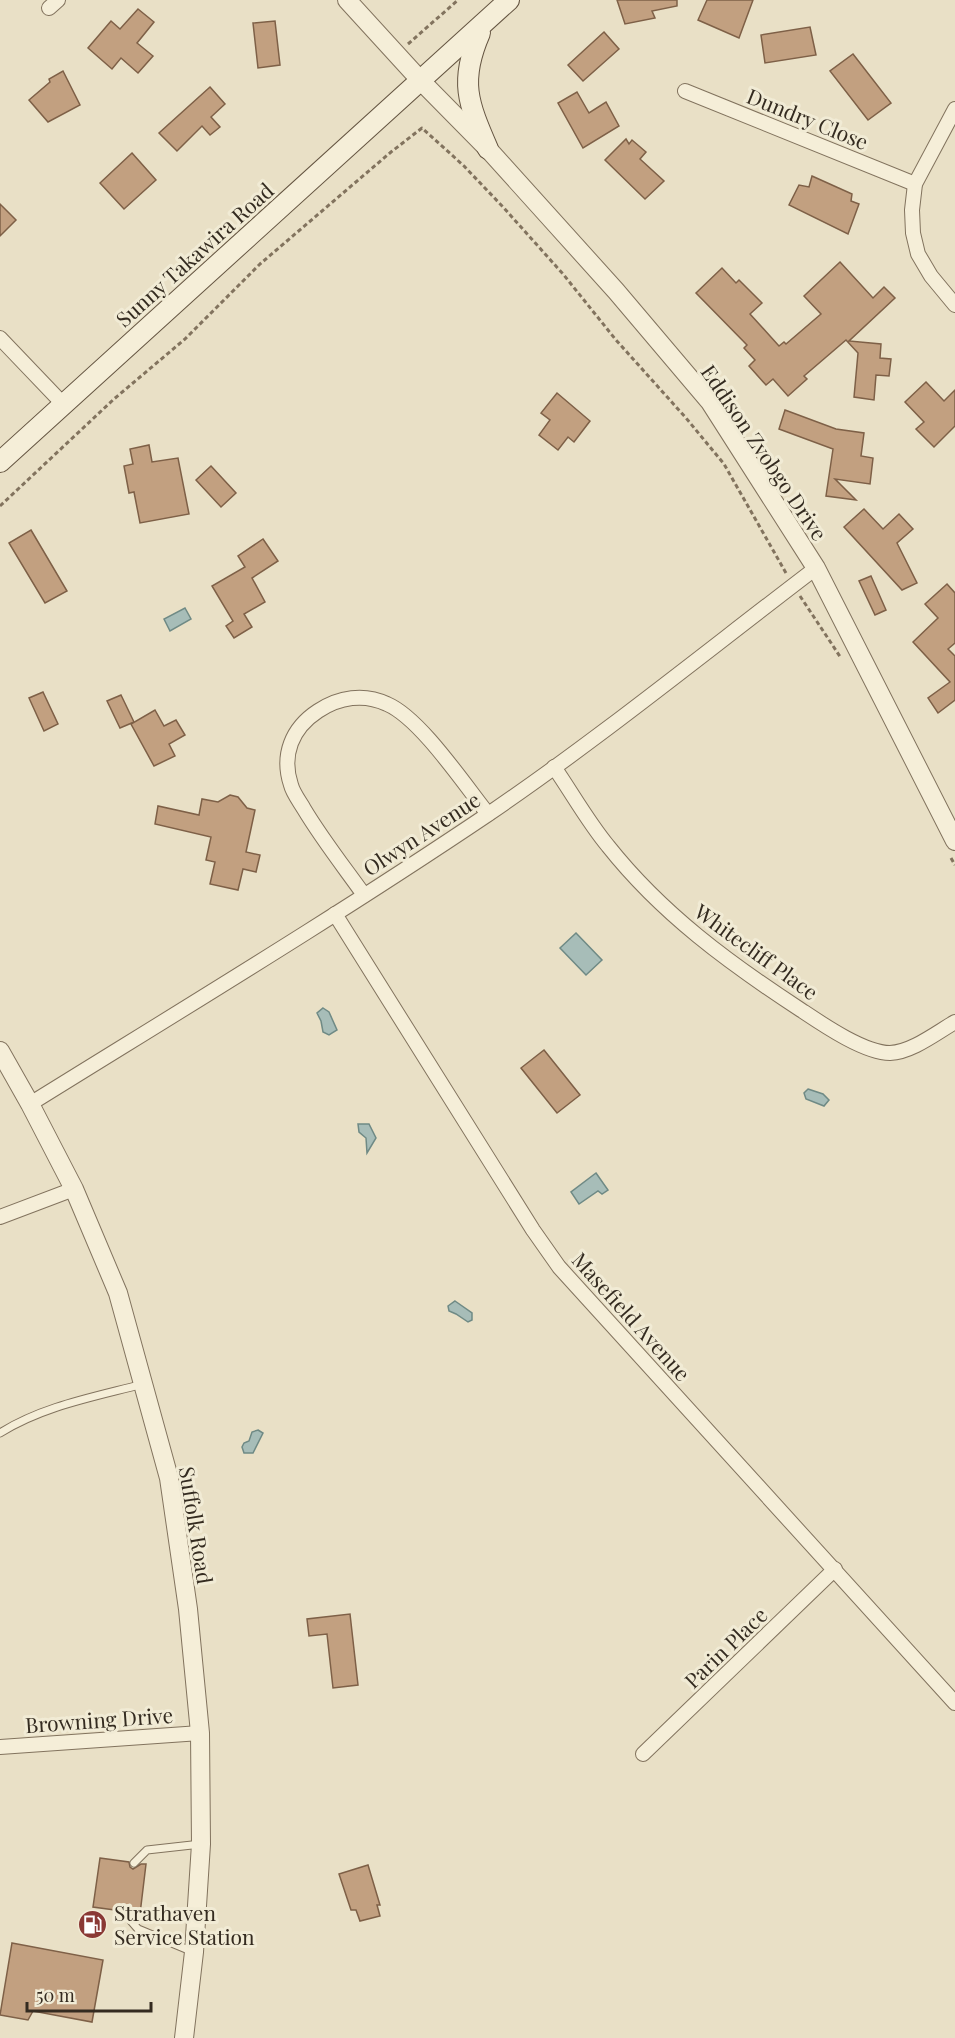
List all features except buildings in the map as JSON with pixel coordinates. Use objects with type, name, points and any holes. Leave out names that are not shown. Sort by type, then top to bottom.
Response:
[{"type":"main road","name":"Sunny Takawira Road","points":[[0,462],[509,0]]},
{"type":"main road","points":[[484,25],[471,54],[468,77],[469,101],[488,149]]},
{"type":"street","name":"Eddison Zvobgo Drive","points":[[347,0],[421,81],[488,149],[616,291],[710,402],[816,568],[955,841]]},
{"type":"street","name":"Dundry Close","points":[[685,92],[915,184]]},
{"type":"street","points":[[955,109],[915,184],[912,210],[913,233],[918,254],[931,276],[955,305]]},
{"type":"street","points":[[0,338],[64,405]]},
{"type":"street","name":"Olwyn Avenue","points":[[30,1104],[335,914],[488,814],[554,767],[816,568]]},
{"type":"street","points":[[364,895],[315,828],[291,786],[287,752],[290,741],[296,731],[320,709],[345,699],[364,697],[388,704],[416,724],[488,814]]},
{"type":"street","name":"Whitecliff Place","points":[[554,767],[607,846],[649,892],[699,939],[825,1027],[875,1052],[891,1053],[908,1048],[955,1022]]},
{"type":"street","name":"Masefield Avenue","points":[[335,914],[559,1268],[955,1703]]},
{"type":"street","name":"Suffolk Road","points":[[0,1051],[74,1189],[118,1293],[169,1478],[188,1609],[200,1733],[201,1844],[194,1952],[184,2038]]},
{"type":"street","points":[[0,1217],[74,1189]]},
{"type":"street","name":"Parin Place","points":[[643,1754],[835,1569]]},
{"type":"street","name":"Browning Drive","points":[[0,1747],[200,1733]]},
{"type":"lane","points":[[0,1433],[22,1419],[69,1403],[143,1384]]},
{"type":"lane","points":[[134,1863],[147,1850],[201,1844]]},
{"type":"lane","points":[[127,1912],[130,1921],[138,1929],[194,1952]]},
{"type":"path","points":[[397,55],[458,0]]},
{"type":"path","points":[[0,507],[114,399],[185,339],[260,264],[422,128],[464,166],[503,207],[724,464],[793,586]]},
{"type":"water","points":[[185,608],[191,619],[170,631],[164,619]]},
{"type":"water","points":[[576,933],[602,960],[586,975],[560,948]]},
{"type":"water","points":[[323,1008],[329,1012],[337,1030],[329,1035],[323,1032],[317,1013]]},
{"type":"water","points":[[808,1089],[823,1094],[829,1100],[824,1106],[806,1099],[804,1093]]},
{"type":"water","points":[[358,1124],[369,1124],[376,1138],[367,1153],[366,1138],[359,1132]]},
{"type":"water","points":[[596,1173],[608,1190],[602,1194],[598,1191],[579,1204],[571,1192]]},
{"type":"water","points":[[455,1301],[472,1313],[472,1320],[468,1322],[449,1311],[448,1306]]},
{"type":"water","points":[[258,1430],[263,1433],[253,1453],[244,1453],[242,1447],[244,1443],[249,1441],[252,1432]]},
{"type":"place","name":"Strathaven Service Station","points":[[93,1924]]}]
